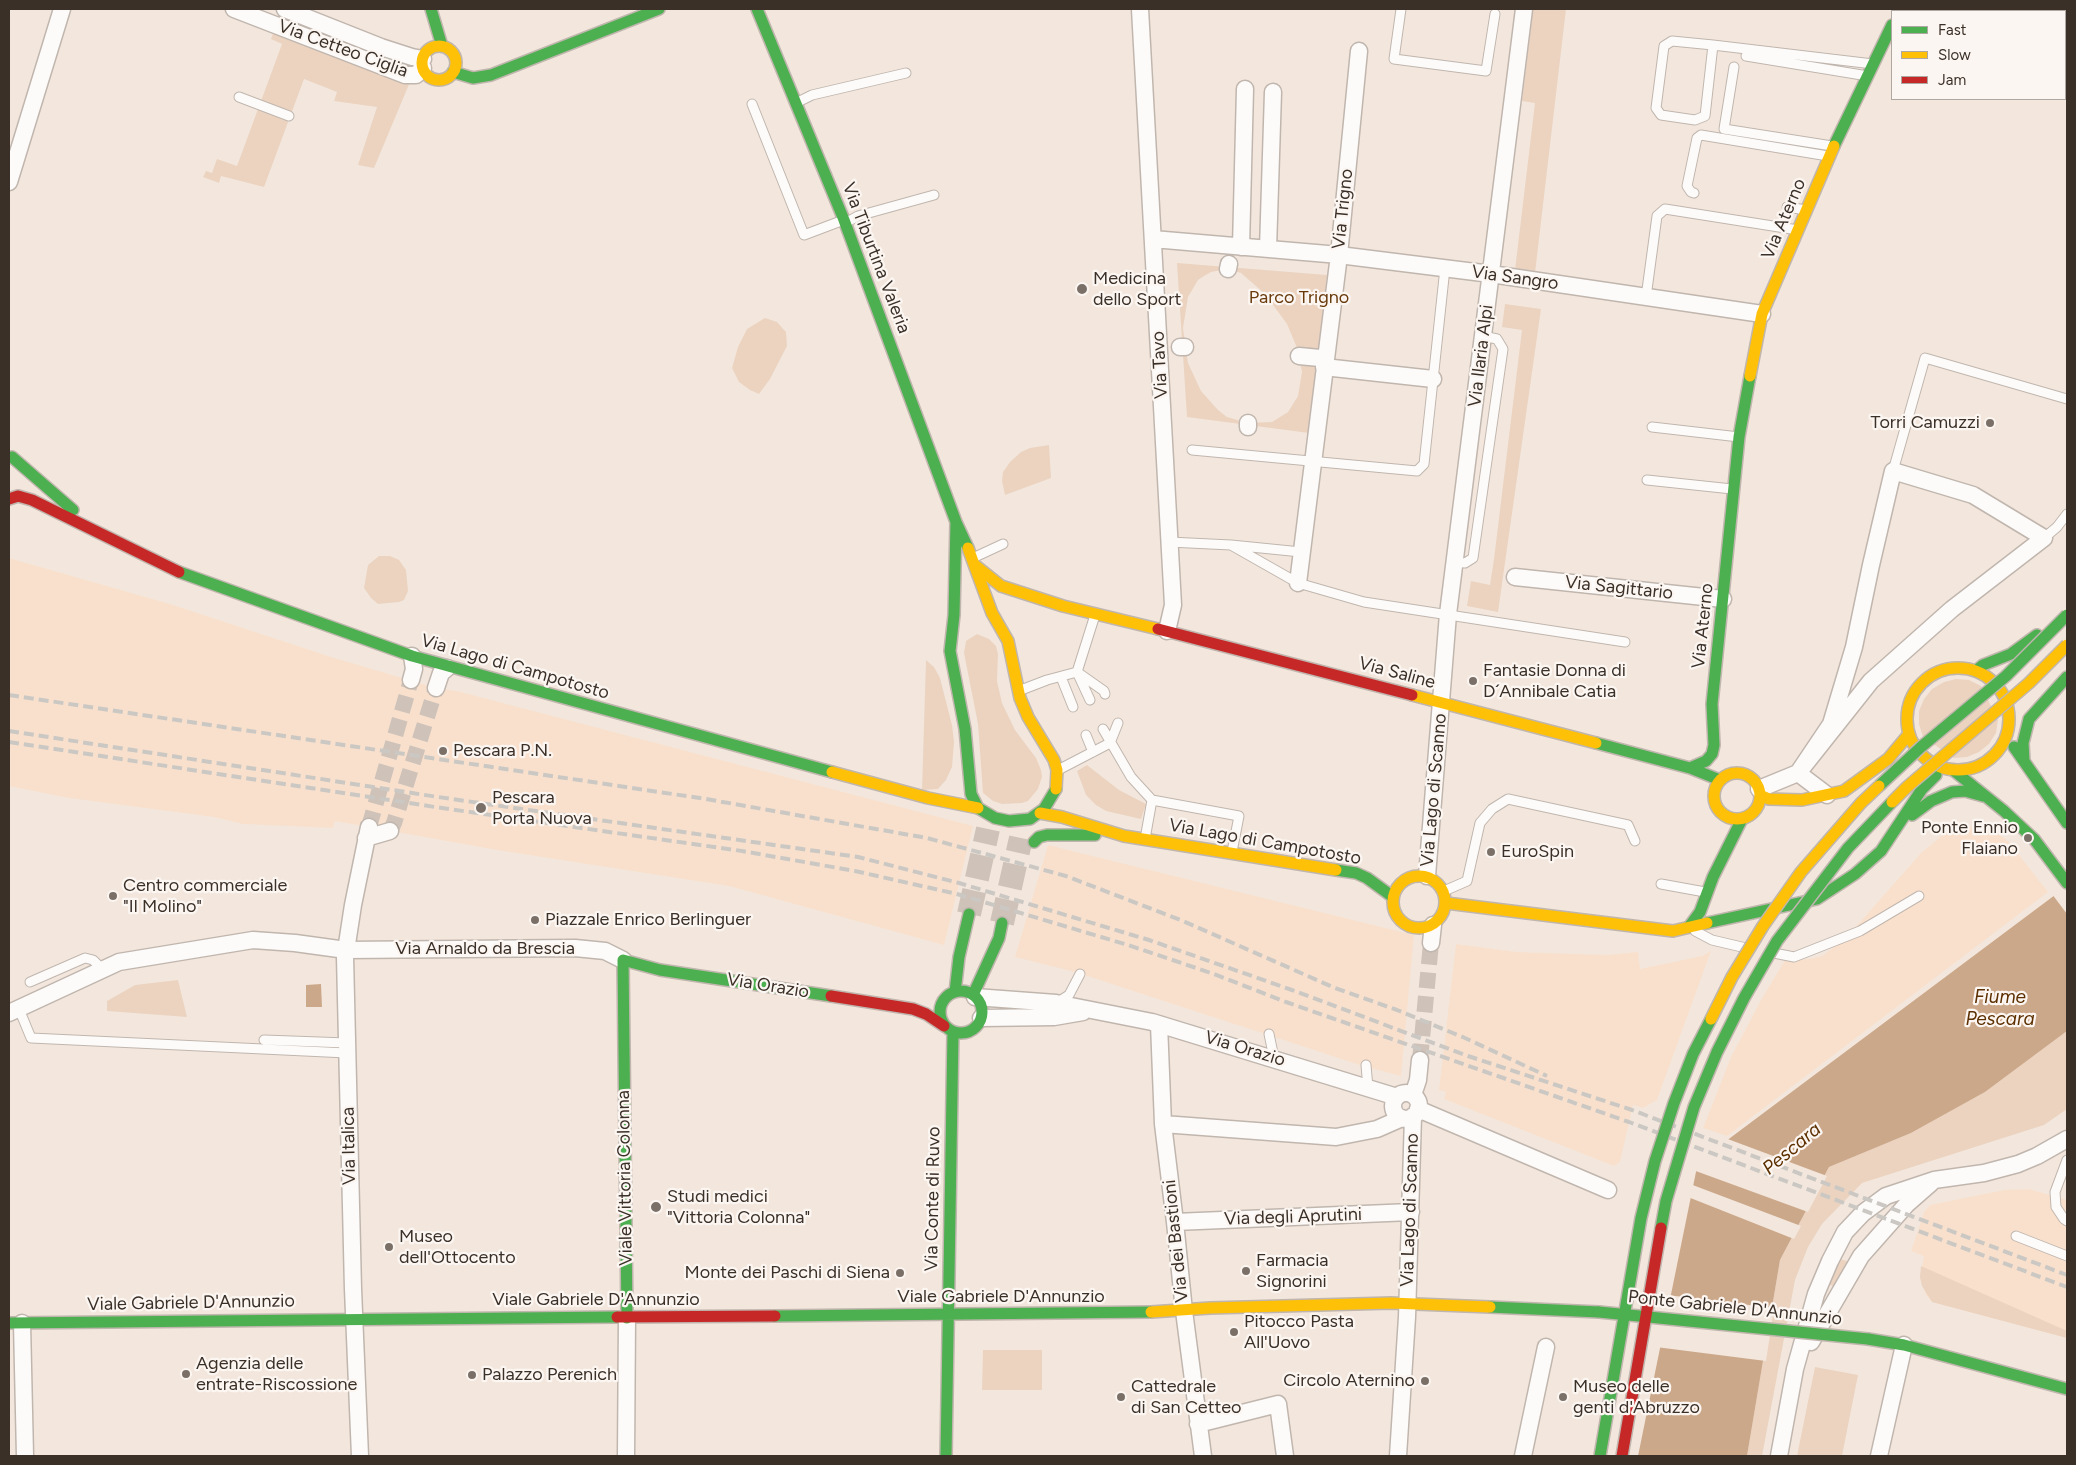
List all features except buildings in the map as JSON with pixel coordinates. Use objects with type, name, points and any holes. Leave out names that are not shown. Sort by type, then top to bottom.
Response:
[{"type":"main road","points":[[431,9],[442,46],[454,55],[456,63],[454,72],[444,79],[436,80],[428,76],[423,64],[430,50],[442,46]]},
{"type":"main road","points":[[454,72],[473,78],[490,75],[659,9]]},
{"type":"main road","name":"Via Tiburtina Valeria","points":[[757,9],[844,221],[956,522],[1008,641],[1018,691],[1028,716],[1049,750],[1057,770]]},
{"type":"main road","name":"Via Aterno","points":[[1722,779],[1715,759],[1718,750],[1712,704],[1739,437],[1762,314],[1832,152],[1891,27]]},
{"type":"main road","points":[[10,454],[12,485]]},
{"type":"main road","name":"Via Lago di Campotosto","points":[[10,454],[99,532]]},
{"type":"main road","name":"Via Lago di Campotosto","points":[[9,499],[18,496],[32,500],[172,570],[447,668],[934,800],[983,811],[995,818],[1009,821],[1035,816],[1062,817],[1124,836]]},
{"type":"main road","name":"Via Tiburtina Valeria","points":[[956,522],[954,615],[950,651],[962,707],[971,794],[983,811]]},
{"type":"main road","name":"Via Saline","points":[[974,562],[994,582],[1008,589],[1062,606],[1166,631],[1690,768],[1722,779]]},
{"type":"main road","name":"Via Saline","points":[[1030,606],[1062,606]]},
{"type":"main road","points":[[1976,671],[1983,665],[2011,654],[2030,641],[2054,622],[2067,608]]},
{"type":"main road","points":[[980,617],[996,611]]},
{"type":"main road","points":[[1600,1456],[1639,1228],[1655,1161],[1674,1103],[1693,1054],[1732,977],[1763,926],[1801,872],[1861,803],[1921,747],[2006,676],[2067,615]]},
{"type":"main road","points":[[952,640],[963,626]]},
{"type":"main road","points":[[1622,1456],[1666,1201],[1694,1107],[1717,1052],[1744,998],[1782,934],[1854,841],[1907,787],[2028,683],[2067,645]]},
{"type":"main road","points":[[2067,823],[2024,761],[2008,729],[2008,709],[1999,689],[1989,678],[1976,671],[1962,668],[1934,673],[1923,682],[1914,693],[1908,706],[1907,720],[1912,742],[1930,762],[1949,769],[2010,816],[2034,839],[2067,883]]},
{"type":"main road","points":[[1446,903],[1673,931],[1817,899],[1855,874],[1881,851],[1922,789],[1949,769],[1967,769],[1986,761],[2000,747],[2008,729],[2041,694],[2067,675]]},
{"type":"main road","points":[[2024,761],[2023,743],[2029,719],[2067,675]]},
{"type":"main road","points":[[1760,792],[1760,801],[1754,813],[1742,819],[1732,819],[1718,810],[1714,795],[1722,779],[1729,775],[1740,774],[1750,777],[1760,792],[1769,799],[1802,800],[1844,791],[1888,759],[1909,734]]},
{"type":"main road","points":[[1690,768],[1706,761],[1718,750]]},
{"type":"main road","points":[[957,781],[967,761]]},
{"type":"main road","points":[[1730,764],[1740,774]]},
{"type":"main road","points":[[1023,831],[1051,800],[1056,790],[1057,770]]},
{"type":"main road","points":[[934,800],[947,791]]},
{"type":"main road","points":[[1890,838],[1916,811],[1938,797],[1958,791],[1983,796]]},
{"type":"main road","points":[[983,811],[988,830]]},
{"type":"main road","points":[[1689,927],[1700,912],[1722,859],[1742,819]]},
{"type":"main road","name":"Via Lago di Campotosto","points":[[1034,842],[1038,837],[1047,835],[1124,836],[1145,839],[1356,873],[1367,878],[1393,897]]},
{"type":"main road","points":[[1420,875],[1427,876],[1439,884],[1444,891],[1446,903],[1442,916],[1426,927],[1413,928],[1402,922],[1394,910],[1393,897],[1396,890],[1406,879],[1420,875]]},
{"type":"main road","points":[[955,992],[959,956],[969,914]]},
{"type":"main road","points":[[974,996],[999,938],[1002,923]]},
{"type":"main road","name":"Via Orazio","points":[[623,960],[660,970],[913,1009],[926,1014],[948,1029]]},
{"type":"main road","name":"Viale Vittoria Colonna","points":[[623,960],[627,1318]]},
{"type":"main road","points":[[961,991],[974,996],[980,1005],[981,1018],[973,1029],[960,1034],[948,1029],[940,1015],[942,1002],[946,997],[955,992],[961,991]]},
{"type":"main road","name":"Via Orazio","points":[[913,1009],[927,1008],[942,1002]]},
{"type":"main road","name":"Via Conte di Ruvo","points":[[946,1456],[949,1314],[948,1029]]},
{"type":"main road","name":"Viale Gabriele D'Annunzio","points":[[15,1323],[354,1318],[627,1318],[1167,1312],[1210,1308],[1407,1303]]},
{"type":"main road","name":"Ponte Gabriele D'Annunzio","points":[[1407,1303],[1598,1312],[1868,1339],[1904,1345],[2067,1389]]},
{"type":"street","points":[[9,182],[62,9]]},
{"type":"street","name":"Via Cetteo Ciglia","points":[[234,9],[405,75],[416,75],[423,64],[412,57],[381,47],[285,9]]},
{"type":"street","name":"Via Tavo","points":[[1140,9],[1173,605],[1166,631]]},
{"type":"street","name":"Via Ilaria Alpi","points":[[1442,703],[1448,614],[1454,562],[1524,9]]},
{"type":"street","name":"Via Trigno","points":[[1298,583],[1322,362],[1339,255],[1359,52]]},
{"type":"street","points":[[1241,247],[1245,86]]},
{"type":"street","points":[[1268,249],[1273,92]]},
{"type":"street","name":"Via Sangro","points":[[1153,239],[1339,255],[1445,268],[1762,314]]},
{"type":"street","points":[[1299,356],[1322,362],[1433,380]]},
{"type":"street","points":[[1760,792],[1798,773],[1871,681],[1952,609],[2044,538],[1973,495],[1893,471],[1870,565],[1854,647],[1831,724],[1798,773]]},
{"type":"street","name":"Via Sagittario","points":[[1516,576],[1723,599]]},
{"type":"street","points":[[411,680],[414,669],[412,656]]},
{"type":"street","points":[[436,688],[441,673],[447,668]]},
{"type":"street","name":"Via Lago di Scanno","points":[[1427,876],[1442,703]]},
{"type":"street","points":[[1798,773],[1827,795]]},
{"type":"street","name":"Via Italica","points":[[360,1456],[354,1318],[346,950],[368,833],[390,831]]},
{"type":"street","name":"Via Arnaldo da Brescia","points":[[14,1011],[119,962],[253,940],[295,943],[346,950],[575,948],[605,951],[623,960]]},
{"type":"street","name":"Via Orazio","points":[[974,996],[1056,1003],[1159,1024],[1274,1058],[1368,1088],[1608,1190]]},
{"type":"street","name":"Via Orazio","points":[[981,1018],[1054,1017],[1090,1010]]},
{"type":"street","name":"Via dei Bastioni","points":[[1159,1024],[1163,1124],[1184,1311],[1203,1456]]},
{"type":"street","name":"Via Lago di Scanno","points":[[1398,1456],[1411,1212],[1409,1107],[1418,1080],[1420,1060]]},
{"type":"street","points":[[1163,1124],[1336,1137],[1377,1129],[1409,1107]]},
{"type":"street","points":[[1779,1456],[1795,1369],[1816,1294],[1845,1232],[1863,1214],[1886,1196],[1934,1180],[1984,1173],[2018,1164],[2037,1156],[2067,1138]]},
{"type":"street","points":[[1795,1369],[1862,1256],[1907,1204],[1934,1180]]},
{"type":"street","name":"Via degli Aprutini","points":[[1175,1222],[1411,1212]]},
{"type":"street","name":"Viale Vittoria Colonna","points":[[626,1456],[627,1318]]},
{"type":"street","points":[[15,1323],[25,1456]]},
{"type":"street","points":[[1879,1456],[1904,1345]]},
{"type":"street","points":[[1523,1456],[1546,1347]]},
{"type":"street","points":[[1198,1424],[1278,1404],[1285,1456]]},
{"type":"lane","points":[[1401,9],[1394,59],[1486,71],[1495,14]]},
{"type":"lane","points":[[1713,45],[1704,116],[1695,120],[1661,115],[1656,108],[1664,46],[1672,41],[1713,45],[1874,64]]},
{"type":"lane","points":[[1746,56],[1868,76]]},
{"type":"lane","points":[[1734,67],[1724,129],[1832,152]]},
{"type":"lane","points":[[796,103],[812,95],[906,73]]},
{"type":"lane","points":[[239,97],[290,116]]},
{"type":"lane","points":[[752,104],[804,236],[858,216],[934,195]]},
{"type":"lane","points":[[1694,192],[1691,192],[1687,186],[1697,138],[1701,135],[1832,152]]},
{"type":"lane","points":[[1788,208],[1806,210]]},
{"type":"lane","points":[[1646,297],[1657,216],[1666,209],[1798,230]]},
{"type":"lane","points":[[1192,450],[1417,471],[1424,464],[1445,268]]},
{"type":"lane","points":[[1893,471],[1925,358],[2067,398]]},
{"type":"lane","points":[[1652,427],[1739,437]]},
{"type":"lane","points":[[1647,480],[1734,490]]},
{"type":"lane","points":[[2044,538],[2057,527],[2067,514]]},
{"type":"lane","points":[[1169,542],[1231,545],[1301,552]]},
{"type":"lane","points":[[974,562],[1003,544]]},
{"type":"lane","points":[[1231,545],[1298,583],[1364,602],[1625,642]]},
{"type":"lane","points":[[1090,700],[1077,672],[1095,615]]},
{"type":"lane","points":[[1018,691],[1047,680],[1077,672]]},
{"type":"lane","points":[[1077,672],[1105,694]]},
{"type":"lane","points":[[1061,677],[1074,707]]},
{"type":"lane","points":[[1057,770],[1110,743],[1118,723]]},
{"type":"lane","points":[[1103,729],[1131,777],[1152,800],[1239,816],[1232,853]]},
{"type":"lane","points":[[1086,736],[1093,752]]},
{"type":"lane","points":[[1444,891],[1467,881],[1480,823],[1492,809],[1508,799],[1628,825],[1635,841]]},
{"type":"lane","points":[[1145,839],[1152,800]]},
{"type":"lane","points":[[1662,884],[1708,892]]},
{"type":"lane","points":[[1689,927],[1712,940],[1794,957],[1860,931],[1919,896]]},
{"type":"lane","points":[[30,982],[84,958],[93,960],[102,970]]},
{"type":"lane","points":[[1056,1003],[1069,995],[1080,974]]},
{"type":"lane","points":[[14,1011],[31,1038],[347,1048]]},
{"type":"lane","points":[[1269,1034],[1274,1058]]},
{"type":"lane","points":[[264,1040],[347,1048]]},
{"type":"lane","points":[[1366,1065],[1368,1088]]},
{"type":"lane","points":[[2067,1160],[2056,1192],[2056,1207],[2067,1221]]},
{"type":"lane","points":[[2016,1236],[2067,1256]]},
{"type":"shaded area","points":[[9,558],[170,604],[328,656],[436,688],[457,691],[973,826],[944,945],[729,886],[497,850],[335,821],[333,828],[243,824],[214,817],[69,798],[9,786]]},
{"type":"shaded area","points":[[1964,826],[1984,828],[2008,841],[2048,892],[1727,1136],[1703,1128],[1731,1057],[1761,1000],[1785,960],[1810,959],[1822,956],[1846,938],[1921,853],[1945,833]]},
{"type":"shaded area","points":[[1048,845],[1414,935],[1401,1076],[1360,1065],[1075,972],[1015,957]]},
{"type":"shaded area","points":[[1456,944],[1517,952],[1608,955],[1638,952],[1640,969],[1702,956],[1711,951],[1657,1100],[1643,1108],[1633,1105],[1620,1162],[1614,1166],[1444,1099],[1446,1092],[1439,1090]]},
{"type":"shaded area","points":[[2029,1189],[2067,1200],[2067,1338],[1932,1302],[1926,1295],[1920,1277],[1924,1256],[1911,1251],[1924,1212],[1930,1205],[2004,1190]]},
{"type":"green space","points":[[1533,9],[1566,9],[1535,273],[1515,270],[1535,103],[1522,101]]},
{"type":"green space","points":[[274,31],[410,82],[374,168],[358,165],[377,107],[334,101],[337,92],[304,79],[264,187],[221,176],[219,183],[203,177],[206,171],[212,173],[217,159],[237,166],[282,44],[271,39]]},
{"type":"green space","name":"Parco Trigno","points":[[1177,263],[1327,275],[1309,433],[1187,417]],"holes":[[[1228,269],[1241,273],[1265,294],[1287,324],[1297,348],[1302,372],[1298,396],[1288,412],[1272,422],[1248,423],[1227,417],[1201,391],[1188,363],[1183,328],[1188,297],[1198,280],[1211,272]]]},
{"type":"green space","points":[[1505,304],[1541,309],[1498,612],[1467,606],[1471,581],[1490,585],[1494,559],[1522,330],[1502,327]]},
{"type":"green space","points":[[765,318],[777,322],[786,332],[787,346],[770,379],[759,394],[739,382],[732,368],[738,347],[747,329]]},
{"type":"green space","points":[[1049,445],[1051,478],[1005,495],[1002,481],[1003,472],[1010,462],[1021,452],[1030,448]]},
{"type":"green space","points":[[379,556],[390,556],[399,560],[406,570],[408,591],[404,600],[378,604],[364,588],[368,565]]},
{"type":"green space","points":[[977,634],[989,639],[996,646],[998,654],[997,681],[1002,703],[1015,730],[1036,758],[1041,770],[1042,777],[1038,789],[1028,801],[1022,803],[1002,804],[993,801],[983,793],[978,724],[964,653],[966,641]]},
{"type":"green space","points":[[926,660],[934,667],[940,678],[952,725],[954,742],[952,767],[946,780],[938,789],[922,790]]},
{"type":"green space","points":[[1956,679],[1969,680],[1981,686],[1998,720],[1996,733],[1989,744],[1979,752],[1967,757],[1954,758],[1923,737],[1919,724],[1919,711],[1924,699],[1932,689],[1944,682]]},
{"type":"green space","points":[[1087,765],[1119,790],[1146,804],[1141,819],[1106,811],[1096,805],[1086,795],[1077,771]]},
{"type":"green space","points":[[178,980],[187,1017],[107,1011],[107,1001],[135,985]]},
{"type":"green space","points":[[2067,1031],[2067,1109],[2044,1125],[1862,1183],[1822,1224],[1808,1247],[1795,1280],[1762,1456],[1747,1456],[1780,1260],[1829,1167],[1911,1133],[1985,1092]]},
{"type":"green space","points":[[1837,1258],[1853,1263],[1836,1288],[1825,1282]]},
{"type":"green space","points":[[1921,1266],[2067,1331],[2067,1338],[1932,1302],[1922,1286],[1920,1277]]},
{"type":"green space","points":[[983,1350],[1042,1350],[1042,1390],[982,1390]]},
{"type":"green space","points":[[1815,1367],[1858,1375],[1842,1456],[1797,1456]]},
{"type":"water","name":"Fiume Pescara","points":[[2067,886],[2067,1031],[1985,1092],[1911,1133],[1829,1167],[1780,1260],[1747,1456],[1638,1456],[1698,1162]]},
{"type":"water","points":[[321,984],[322,1007],[306,1007],[306,985]]},
{"type":"pier","points":[[2067,884],[2067,914],[2052,894]]},
{"type":"pier","points":[[1725,1138],[1827,1176],[1808,1212],[1693,1170],[1696,1160]]},
{"type":"pier","points":[[1690,1184],[1801,1226],[1794,1239],[1688,1197]]},
{"type":"pier","points":[[1667,1295],[1774,1308],[1766,1361],[1656,1347]]},
{"type":"tunnel","points":[[369,827],[411,680]]},
{"type":"tunnel","points":[[390,831],[436,688]]},
{"type":"tunnel","points":[[969,914],[988,829]]},
{"type":"tunnel","points":[[1002,923],[1021,838]]},
{"type":"tunnel","points":[[1420,1060],[1431,943]]},
{"type":"railway","points":[[9,695],[706,799],[927,838],[1066,876],[1183,921],[1335,988],[1397,1010],[1465,1038],[1547,1076]]},
{"type":"railway","points":[[9,731],[438,797],[858,857],[959,883],[1149,940],[1292,990],[1468,1056],[1632,1110],[2067,1275]]},
{"type":"railway","points":[[9,742],[435,807],[742,851],[855,871],[957,894],[1128,945],[1214,974],[1286,1002],[1629,1122],[2067,1287]]},
{"type":"traffic: fast","points":[[431,9],[442,46]]},
{"type":"traffic: fast","points":[[453,72],[473,78],[491,75],[659,9]]},
{"type":"traffic: fast","points":[[757,9],[844,220],[956,522],[968,548]]},
{"type":"traffic: fast","points":[[1834,146],[1891,27]]},
{"type":"traffic: fast","points":[[1690,768],[1706,761],[1712,754],[1714,745],[1712,704],[1739,437],[1750,376]]},
{"type":"traffic: fast","points":[[12,457],[73,510]]},
{"type":"traffic: fast","points":[[956,522],[954,615],[950,651],[965,729],[971,794],[978,808],[995,818],[1009,821],[1030,819],[1044,809],[1056,789]]},
{"type":"traffic: fast","points":[[179,572],[412,656],[832,772]]},
{"type":"traffic: fast","points":[[1879,786],[1921,747],[2006,676],[2067,615]]},
{"type":"traffic: fast","points":[[1976,671],[1983,665],[2011,654],[2037,635]]},
{"type":"traffic: fast","points":[[2024,761],[2023,743],[2029,719],[2067,677]]},
{"type":"traffic: fast","points":[[1596,743],[1690,768],[1720,780]]},
{"type":"traffic: fast","points":[[2014,747],[2067,823]]},
{"type":"traffic: fast","points":[[1953,770],[2004,811],[2034,839],[2067,883]]},
{"type":"traffic: fast","points":[[1707,923],[1817,899],[1855,874],[1881,851],[1922,789],[1936,775]]},
{"type":"traffic: fast","points":[[1912,815],[1931,801],[1952,792],[1965,791],[1983,796]]},
{"type":"traffic: fast","points":[[1661,1228],[1666,1201],[1694,1107],[1717,1052],[1744,998],[1777,941],[1848,848],[1892,802]]},
{"type":"traffic: fast","points":[[1689,927],[1700,912],[1713,877],[1742,819]]},
{"type":"traffic: fast","points":[[1034,842],[1039,837],[1047,835],[1095,835]]},
{"type":"traffic: fast","points":[[1336,870],[1356,873],[1367,878],[1393,897]]},
{"type":"traffic: fast","points":[[955,992],[959,957],[969,914]]},
{"type":"traffic: fast","points":[[973,995],[999,938],[1002,923]]},
{"type":"traffic: fast","points":[[627,1318],[623,960],[660,970],[831,996]]},
{"type":"traffic: fast","points":[[957,991],[965,991],[976,997],[982,1012],[976,1027],[965,1033],[957,1033],[946,1027],[940,1016],[940,1008],[946,997],[957,991]]},
{"type":"traffic: fast","points":[[1600,1456],[1641,1218],[1655,1161],[1674,1103],[1693,1054],[1711,1019]]},
{"type":"traffic: fast","points":[[946,1456],[953,1032]]},
{"type":"traffic: fast","points":[[1490,1307],[1599,1312]]},
{"type":"traffic: fast","points":[[775,1316],[1151,1312]]},
{"type":"traffic: fast","points":[[1599,1312],[1868,1339]]},
{"type":"traffic: fast","points":[[9,1323],[617,1317]]},
{"type":"traffic: fast","points":[[1868,1339],[1904,1345],[2067,1389]]},
{"type":"traffic: slow","points":[[439,46],[451,51],[456,63],[451,75],[439,80],[427,75],[422,63],[427,51],[439,46]]},
{"type":"traffic: slow","points":[[1750,376],[1762,314],[1834,146]]},
{"type":"traffic: slow","points":[[968,548],[992,613],[1008,641],[1020,698],[1028,717],[1054,760],[1057,770],[1056,789]]},
{"type":"traffic: slow","points":[[976,566],[1001,586],[1063,606],[1158,629]]},
{"type":"traffic: slow","points":[[1892,802],[2029,683],[2067,645]]},
{"type":"traffic: slow","points":[[1958,668],[1977,672],[1994,683],[2005,700],[2009,719],[2005,738],[1994,755],[1977,766],[1958,770],[1939,766],[1922,755],[1911,738],[1907,719],[1911,700],[1922,683],[1939,672],[1958,668]]},
{"type":"traffic: slow","points":[[1412,695],[1596,743]]},
{"type":"traffic: slow","points":[[1760,795],[1769,799],[1802,800],[1844,791],[1888,759],[1909,734]]},
{"type":"traffic: slow","points":[[832,772],[928,798],[978,808]]},
{"type":"traffic: slow","points":[[1733,773],[1741,773],[1750,777],[1756,783],[1760,796],[1756,809],[1750,815],[1741,819],[1733,819],[1724,815],[1718,809],[1714,800],[1714,792],[1718,783],[1724,777],[1733,773]]},
{"type":"traffic: slow","points":[[1711,1019],[1732,977],[1763,926],[1801,872],[1861,803],[1879,786]]},
{"type":"traffic: slow","points":[[1040,813],[1062,817],[1124,836],[1336,870]]},
{"type":"traffic: slow","points":[[1414,876],[1424,876],[1438,883],[1445,897],[1445,902],[1445,907],[1438,921],[1424,928],[1414,928],[1404,924],[1397,917],[1393,907],[1393,897],[1397,887],[1404,880],[1414,876]]},
{"type":"traffic: slow","points":[[1446,903],[1673,931],[1707,923]]},
{"type":"traffic: slow","points":[[1151,1312],[1210,1308],[1391,1303],[1490,1307]]},
{"type":"traffic: jam","points":[[9,499],[18,496],[32,500],[179,572]]},
{"type":"traffic: jam","points":[[1158,629],[1412,695]]},
{"type":"traffic: jam","points":[[831,996],[913,1009],[926,1014],[944,1026]]},
{"type":"traffic: jam","points":[[1622,1456],[1661,1228]]},
{"type":"traffic: jam","points":[[617,1317],[775,1316]]},
{"type":"place","name":"Medicina dello Sport","points":[[1082,289]]},
{"type":"place","name":"Torri Camuzzi","points":[[1990,423]]},
{"type":"place","name":"Fantasie Donna di D´Annibale Catia","points":[[1473,681]]},
{"type":"place","name":"Pescara P.N.","points":[[443,751]]},
{"type":"place","name":"Pescara Porta Nuova","points":[[481,808]]},
{"type":"place","name":"Ponte Ennio Flaiano","points":[[2028,838]]},
{"type":"place","name":"EuroSpin","points":[[1491,852]]},
{"type":"place","name":"Centro commerciale \"Il Molino\"","points":[[113,896]]},
{"type":"place","name":"Piazzale Enrico Berlinguer","points":[[535,920]]},
{"type":"place","name":"Studi medici \"Vittoria Colonna\"","points":[[656,1207]]},
{"type":"place","name":"Museo dell'Ottocento","points":[[389,1247]]},
{"type":"place","name":"Farmacia Signorini","points":[[1246,1271]]},
{"type":"place","name":"Monte dei Paschi di Siena","points":[[900,1273]]},
{"type":"place","name":"Pitocco Pasta All'Uovo","points":[[1234,1332]]},
{"type":"place","name":"Agenzia delle entrate-Riscossione","points":[[186,1374]]},
{"type":"place","name":"Palazzo Perenich","points":[[472,1375]]},
{"type":"place","name":"Circolo Aternino","points":[[1425,1381]]},
{"type":"place","name":"Cattedrale di San Cetteo","points":[[1121,1397]]},
{"type":"place","name":"Museo delle genti d'Abruzzo","points":[[1563,1397]]},
{"type":"water label","name":"Pescara","points":[[1792,1149]]}]
